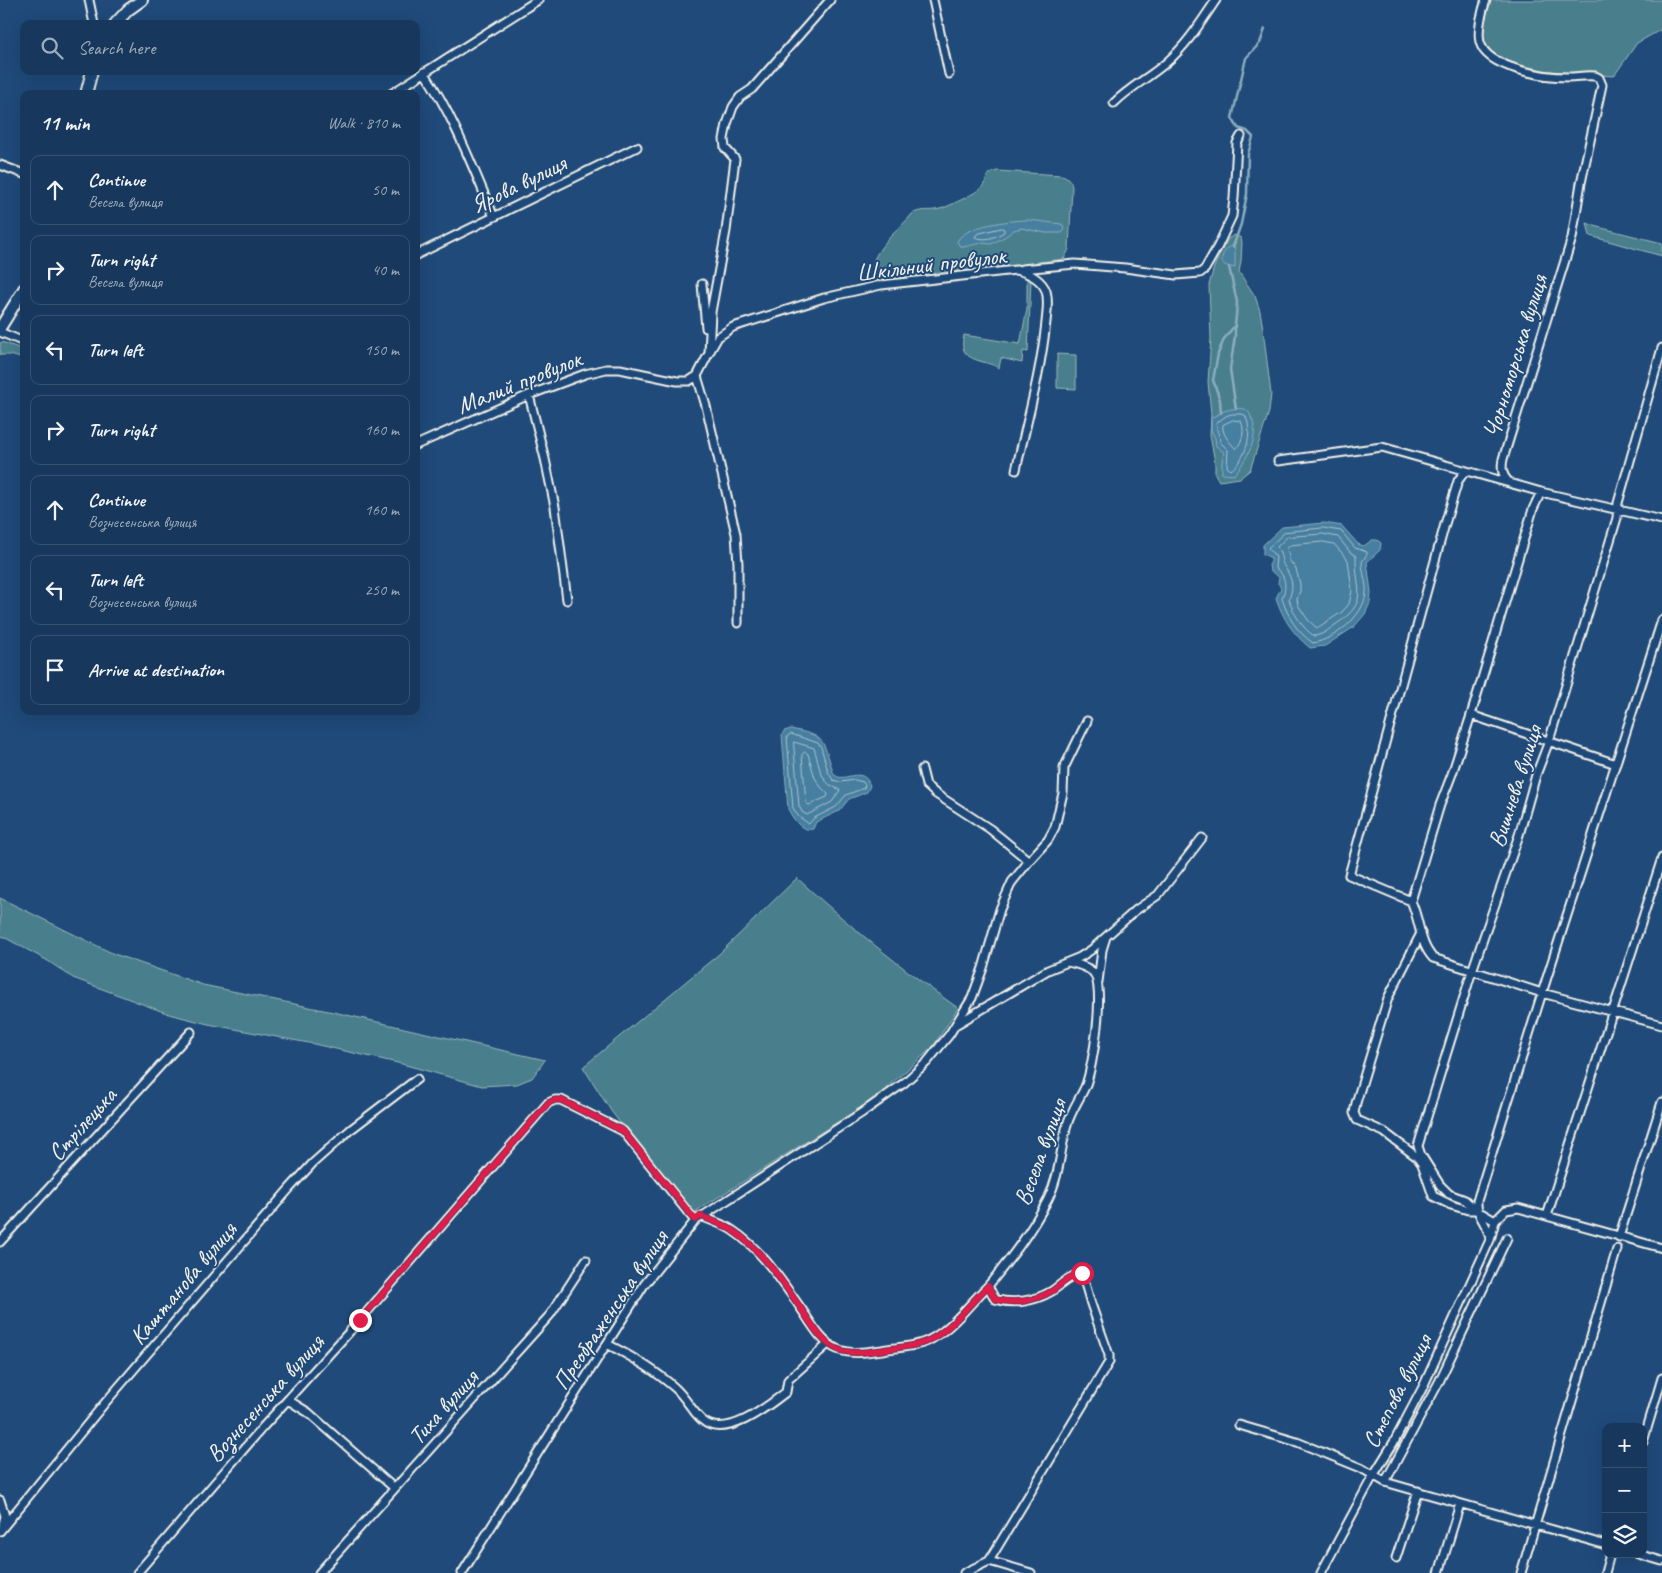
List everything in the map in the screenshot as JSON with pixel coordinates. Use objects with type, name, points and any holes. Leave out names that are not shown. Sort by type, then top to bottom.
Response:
[{"type":"street","points":[[89,0],[93,20]]},
{"type":"street","points":[[119,20],[128,10],[142,0]]},
{"type":"street","points":[[420,75],[538,0]]},
{"type":"street","name":"Шкільний провулок","points":[[708,353],[710,312],[726,230],[734,172],[735,159],[725,148],[724,139],[733,108],[740,97],[752,89],[830,0]]},
{"type":"street","points":[[933,0],[949,74]]},
{"type":"street","points":[[1114,103],[1181,48],[1216,0]]},
{"type":"street","name":"Чорноморська вулиця","points":[[1486,0],[1479,34],[1482,49],[1487,55],[1517,69],[1553,76],[1594,76],[1601,81],[1602,85],[1581,183],[1572,238],[1503,459],[1502,473],[1510,484]]},
{"type":"street","points":[[424,72],[435,89],[461,141],[494,217]]},
{"type":"street","points":[[87,90],[91,75]]},
{"type":"street","points":[[397,90],[420,75]]},
{"type":"street","points":[[1016,270],[1083,264],[1176,275],[1200,273],[1205,269],[1226,233],[1232,216],[1237,143],[1241,136]]},
{"type":"street","name":"Ярова вулиця","points":[[420,253],[637,147]]},
{"type":"street","points":[[0,166],[20,173]]},
{"type":"street","name":"Шкільний провулок","points":[[697,376],[718,337],[733,327],[824,298],[881,284],[1016,270],[1029,273],[1036,277],[1046,290],[1047,298],[1043,347],[1016,470]]},
{"type":"street","points":[[702,284],[708,353]]},
{"type":"street","points":[[20,296],[0,330],[20,340]]},
{"type":"street","name":"Вишнева вулиця","points":[[1476,1210],[1465,1200],[1449,1194],[1440,1185],[1421,1155],[1418,1146],[1472,970],[1519,835],[1536,775],[1549,741],[1618,518],[1618,503],[1662,348]]},
{"type":"street","name":"Малий провулок","points":[[420,444],[528,395],[585,374],[606,369],[634,371],[677,381],[689,381],[697,376]]},
{"type":"street","points":[[697,376],[706,406],[736,534],[738,623]]},
{"type":"street","points":[[528,395],[545,459],[567,600]]},
{"type":"street","points":[[1278,462],[1382,447],[1510,484],[1662,520]]},
{"type":"street","points":[[1412,901],[1350,876],[1445,524],[1458,481],[1465,471]]},
{"type":"street","points":[[1541,492],[1533,509],[1471,715],[1440,805],[1412,901],[1419,919],[1421,933],[1428,952],[1433,958],[1542,993],[1662,1025]]},
{"type":"street","points":[[1490,1240],[1490,1234],[1476,1210],[1477,1201],[1662,620]]},
{"type":"street","points":[[1471,715],[1616,764]]},
{"type":"street","name":"Преображенська вулиця","points":[[462,1573],[644,1285],[698,1218],[863,1112],[904,1083],[927,1062],[956,1025],[972,998],[1000,909],[1012,882],[1048,840],[1055,826],[1063,793],[1064,768],[1087,721]]},
{"type":"street","points":[[922,769],[926,785],[936,794],[990,829],[1029,861]]},
{"type":"street","name":"Преображенська вулиця","points":[[956,1025],[1048,970],[1091,950],[1136,910],[1158,895],[1202,838]]},
{"type":"street","points":[[1547,1216],[1662,858]]},
{"type":"street","points":[[1421,933],[1388,998],[1354,1113],[1357,1120],[1384,1132],[1417,1157],[1422,1164],[1433,1196],[1451,1205],[1468,1210],[1476,1210],[1496,1221],[1506,1210],[1518,1208],[1662,1248]]},
{"type":"street","name":"Весела вулиця","points":[[828,1344],[836,1349],[850,1352],[868,1352],[917,1344],[932,1339],[960,1316],[988,1286],[1029,1234],[1049,1197],[1058,1173],[1070,1114],[1085,1087],[1089,1073],[1099,998],[1098,982],[1102,950],[1106,936]]},
{"type":"street","points":[[1068,962],[1086,967],[1094,973],[1098,982]]},
{"type":"street","name":"Стрілецька","points":[[0,1242],[191,1032]]},
{"type":"street","name":"Каштанова вулиця","points":[[1,1530],[104,1404],[210,1282],[248,1235],[313,1163],[350,1130],[416,1079]]},
{"type":"street","name":"Вознесенська вулиця","points":[[137,1573],[548,1103],[561,1100],[623,1131],[698,1218]]},
{"type":"street","points":[[1620,1237],[1662,1102]]},
{"type":"street","points":[[608,1344],[653,1371],[676,1389],[701,1420],[710,1426],[722,1426],[738,1423],[754,1416],[780,1397],[786,1392],[788,1380],[828,1344],[816,1331],[777,1275],[746,1240],[731,1229],[698,1218]]},
{"type":"street","name":"Степова вулиця","points":[[1321,1573],[1423,1388],[1490,1240],[1496,1221]]},
{"type":"street","points":[[1385,1482],[1439,1382],[1507,1238]]},
{"type":"street","points":[[1521,1573],[1617,1249]]},
{"type":"street","name":"Тиха вулиця","points":[[319,1573],[550,1315],[586,1260]]},
{"type":"street","points":[[964,1573],[989,1561],[1109,1362],[1082,1273],[1072,1276],[1037,1299],[1026,1301],[1003,1302],[995,1299],[988,1286]]},
{"type":"street","points":[[1647,1429],[1662,1378]]},
{"type":"street","points":[[288,1400],[309,1413],[394,1488]]},
{"type":"street","points":[[1239,1425],[1297,1442],[1361,1468],[1385,1482],[1602,1545]]},
{"type":"street","points":[[1396,1558],[1418,1491]]},
{"type":"street","points":[[0,1500],[5,1516],[1,1530]]},
{"type":"street","points":[[1439,1573],[1460,1504]]},
{"type":"street","points":[[1647,1557],[1662,1561]]},
{"type":"street","points":[[1605,1573],[1609,1558]]},
{"type":"street","points":[[989,1561],[1031,1573]]},
{"type":"green space","points":[[1480,0],[1662,0],[1662,29],[1637,43],[1614,76],[1545,70],[1527,67],[1510,61],[1495,54],[1485,45],[1478,29]]},
{"type":"green space","points":[[997,171],[1061,175],[1070,180],[1072,187],[1069,249],[1064,259],[878,281],[873,270],[876,255],[887,240],[912,214],[942,208],[965,198],[984,184],[988,175]]},
{"type":"green space","points":[[1587,223],[1662,243],[1662,256],[1590,236]]},
{"type":"green space","points":[[1235,235],[1241,238],[1242,243],[1239,272],[1255,296],[1260,311],[1271,394],[1269,412],[1250,470],[1240,478],[1219,481],[1215,474],[1215,462],[1210,436],[1211,414],[1208,382],[1211,338],[1209,285],[1214,267],[1223,247],[1229,238]]},
{"type":"green space","points":[[1027,277],[1031,280],[1028,352],[1023,351],[1022,363],[1001,358],[999,368],[973,359],[964,351],[964,335],[1020,344],[1027,309]]},
{"type":"green space","points":[[0,343],[20,349],[20,358],[0,355]]},
{"type":"green space","points":[[1057,354],[1076,355],[1076,389],[1057,388]]},
{"type":"green space","points":[[797,878],[875,946],[958,1008],[932,1048],[874,1099],[690,1215],[611,1111],[583,1067],[719,954]]},
{"type":"green space","points":[[0,898],[114,954],[203,985],[338,1013],[545,1060],[532,1078],[517,1084],[482,1086],[402,1064],[314,1044],[208,1024],[169,1014],[73,978],[48,961],[0,935]]},
{"type":"water","points":[[1029,220],[1061,224],[1064,231],[1062,233],[1046,233],[1021,228],[1014,230],[991,244],[982,243],[963,247],[957,242],[961,236],[978,228],[1001,222]]},
{"type":"water","points":[[1232,246],[1235,248],[1235,268],[1227,266],[1222,261],[1224,252]]},
{"type":"water","points":[[1232,409],[1248,411],[1254,425],[1251,448],[1234,475],[1222,474],[1224,452],[1216,446],[1211,430],[1211,418]]},
{"type":"water","points":[[1324,523],[1342,526],[1358,544],[1364,546],[1372,540],[1377,540],[1381,543],[1380,550],[1367,562],[1371,592],[1370,603],[1365,614],[1354,627],[1325,646],[1310,648],[1289,626],[1282,613],[1276,598],[1281,588],[1278,583],[1279,577],[1270,571],[1271,558],[1263,554],[1263,545],[1282,527]]},
{"type":"water","points":[[791,729],[815,736],[823,743],[836,776],[863,776],[870,786],[867,792],[849,799],[839,811],[816,822],[813,829],[801,827],[788,809],[782,735],[784,731]]},
{"type":"waterway","points":[[1233,247],[1241,224],[1247,194],[1248,154],[1253,137],[1247,131],[1238,128],[1232,118],[1246,58],[1260,43],[1265,29]]},
{"type":"waterway","points":[[1221,413],[1220,400],[1213,380],[1218,354],[1224,339],[1235,325],[1237,302],[1229,267]]},
{"type":"waterway","points":[[1235,326],[1230,369],[1236,409]]},
{"type":"route","points":[[360,1320],[548,1103],[555,1100],[561,1100],[623,1131],[695,1220],[701,1216],[717,1222],[746,1240],[777,1275],[816,1331],[828,1344],[836,1349],[850,1352],[868,1352],[917,1344],[932,1339],[944,1330],[988,1286],[990,1293],[995,1299],[1003,1302],[1026,1301],[1037,1299],[1072,1276],[1082,1273]]}]
